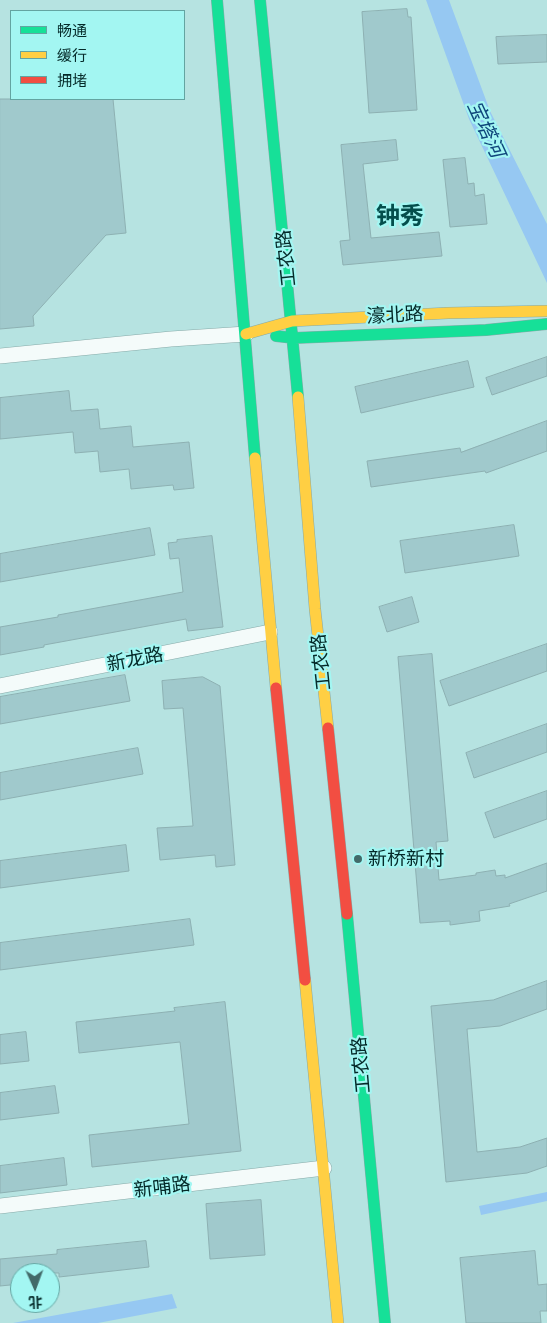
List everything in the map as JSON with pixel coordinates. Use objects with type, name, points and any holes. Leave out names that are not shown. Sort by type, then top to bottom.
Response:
[{"type":"main road","points":[[217,0],[263,556],[338,1323]]},
{"type":"main road","name":"工农路","points":[[260,0],[294,338],[315,609],[343,867],[385,1323]]},
{"type":"main road","name":"濠北路","points":[[246,334],[292,321],[544,310]]},
{"type":"main road","name":"濠北路","points":[[246,334],[294,338],[486,330],[545,324]]},
{"type":"street","name":"濠北路","points":[[0,356],[172,339],[246,334]]},
{"type":"street","name":"新龙路","points":[[0,686],[270,632]]},
{"type":"street","name":"新哺路","points":[[0,1206],[324,1168]]},
{"type":"water","name":"宝塔河","points":[[426,0],[449,0],[490,111],[547,224],[547,283],[469,119]]},
{"type":"water","points":[[547,1192],[547,1201],[481,1215],[479,1206]]},
{"type":"water","points":[[172,1294],[177,1308],[98,1323],[13,1323]]},
{"type":"building","points":[[407,9],[408,17],[411,17],[417,110],[369,113],[362,12]]},
{"type":"building","points":[[547,35],[547,62],[498,64],[496,37]]},
{"type":"building","points":[[0,99],[113,100],[126,233],[106,235],[33,316],[34,326],[0,329]]},
{"type":"building","points":[[396,140],[398,160],[363,164],[371,238],[439,232],[442,256],[343,265],[340,241],[350,240],[341,145]]},
{"type":"building","points":[[465,158],[468,184],[474,183],[475,196],[484,194],[487,224],[450,227],[443,160]]},
{"type":"building","points":[[547,357],[547,376],[492,395],[486,378]]},
{"type":"building","points":[[468,361],[474,387],[361,413],[355,387]]},
{"type":"building","points":[[69,391],[71,411],[98,409],[100,429],[131,426],[133,447],[189,442],[194,488],[174,490],[173,485],[131,489],[129,469],[100,472],[98,451],[75,453],[73,432],[0,439],[0,398]]},
{"type":"building","points":[[547,421],[547,451],[486,473],[485,471],[371,487],[367,461],[460,448],[461,452]]},
{"type":"building","points":[[514,525],[519,556],[405,573],[400,541]]},
{"type":"building","points":[[150,528],[155,555],[0,582],[0,554]]},
{"type":"building","points":[[212,536],[223,627],[188,631],[186,619],[0,655],[0,627],[183,592],[179,558],[170,559],[168,543],[177,542],[177,540]]},
{"type":"building","points":[[412,597],[419,622],[387,632],[379,607]]},
{"type":"building","points":[[547,644],[547,671],[449,706],[440,681]]},
{"type":"building","points":[[432,654],[448,841],[436,842],[439,880],[476,875],[476,873],[495,870],[496,876],[505,875],[505,878],[547,863],[547,891],[509,904],[510,906],[479,911],[480,921],[450,925],[450,921],[420,923],[398,657]]},
{"type":"building","points":[[125,675],[130,701],[0,724],[0,697]]},
{"type":"building","points":[[203,677],[220,686],[235,865],[216,867],[215,855],[160,860],[157,828],[193,826],[183,708],[164,709],[162,681]]},
{"type":"building","points":[[547,724],[547,752],[474,778],[466,753]]},
{"type":"building","points":[[138,748],[143,774],[0,800],[0,773]]},
{"type":"building","points":[[547,791],[547,819],[494,838],[485,813]]},
{"type":"building","points":[[126,845],[129,871],[0,888],[0,861]]},
{"type":"building","points":[[190,919],[194,945],[0,970],[0,943]]},
{"type":"building","points":[[547,981],[547,1009],[500,1026],[467,1029],[477,1152],[520,1147],[547,1138],[547,1166],[527,1173],[446,1182],[431,1006],[493,1000]]},
{"type":"building","points":[[225,1002],[241,1151],[92,1167],[89,1135],[189,1124],[180,1042],[79,1053],[76,1022],[175,1011],[174,1008]]},
{"type":"building","points":[[26,1032],[29,1061],[0,1064],[0,1035]]},
{"type":"building","points":[[55,1086],[59,1113],[0,1120],[0,1093]]},
{"type":"building","points":[[64,1158],[67,1185],[0,1193],[0,1166]]},
{"type":"building","points":[[261,1200],[265,1255],[210,1259],[206,1204]]},
{"type":"building","points":[[146,1241],[149,1267],[60,1277],[60,1263],[10,1263],[10,1285],[0,1286],[0,1259],[57,1254],[57,1250]]},
{"type":"building","points":[[535,1251],[538,1285],[547,1284],[547,1311],[540,1311],[541,1323],[466,1323],[460,1258]]},
{"type":"traffic: fast","points":[[217,0],[255,458]]},
{"type":"traffic: fast","points":[[260,0],[298,397]]},
{"type":"traffic: fast","points":[[276,336],[294,338],[486,330],[547,324]]},
{"type":"traffic: fast","points":[[347,914],[385,1323]]},
{"type":"traffic: slow","points":[[246,334],[292,321],[448,313],[547,311]]},
{"type":"traffic: slow","points":[[298,397],[315,609],[328,728]]},
{"type":"traffic: slow","points":[[255,458],[276,688]]},
{"type":"traffic: slow","points":[[305,980],[338,1323]]},
{"type":"traffic: jam","points":[[276,688],[305,980]]},
{"type":"traffic: jam","points":[[328,728],[347,914]]},
{"type":"place","name":"新桥新村","points":[[358,859]]},
{"type":"district","name":"钟秀","points":[[400,216]]}]
